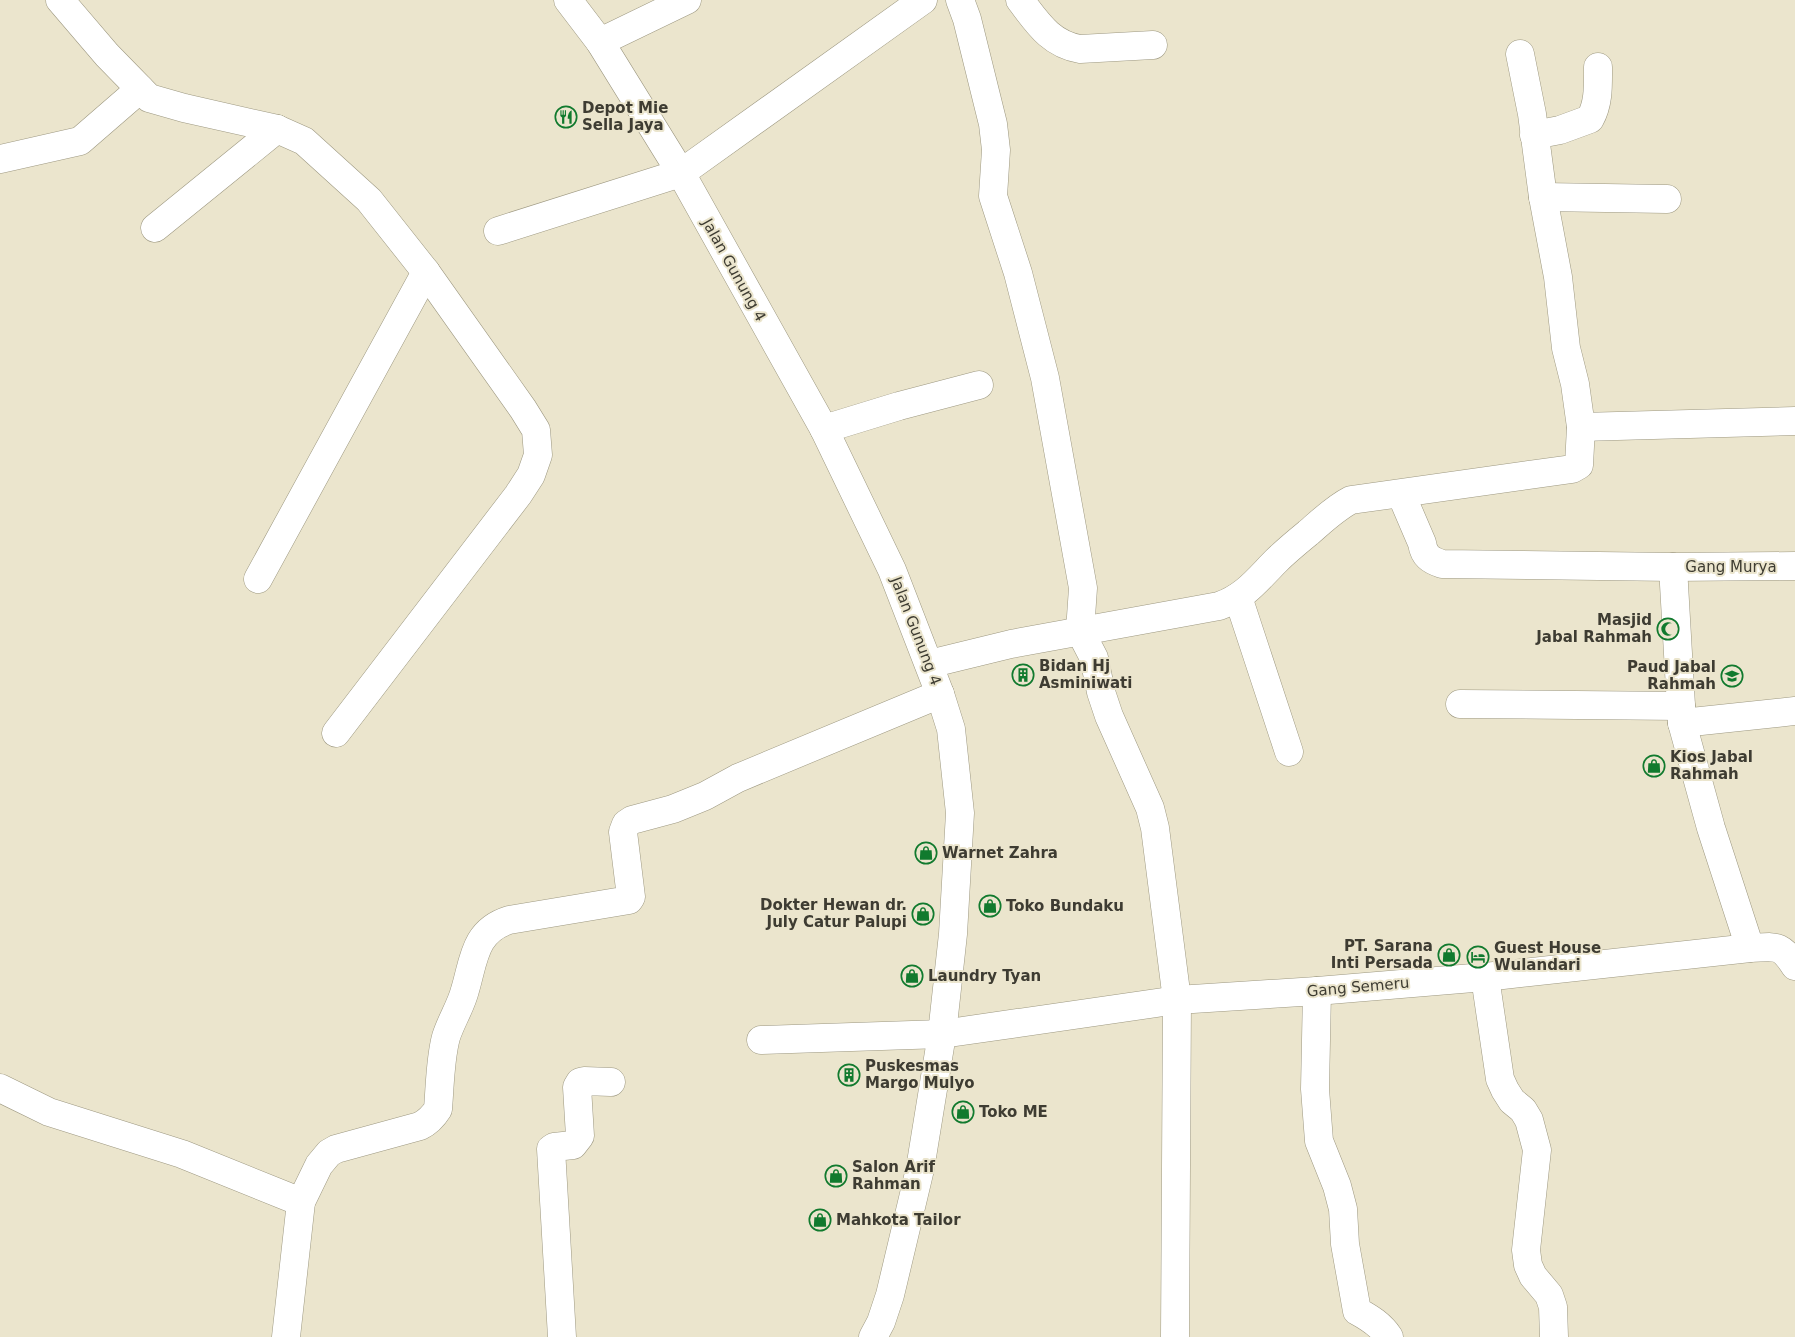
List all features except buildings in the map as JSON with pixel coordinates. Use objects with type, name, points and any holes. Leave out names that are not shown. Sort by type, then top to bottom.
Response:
[{"type":"street","points":[[60,0],[107,55],[149,98],[277,130],[304,141],[369,200],[426,272],[536,430],[538,455],[530,475],[518,495],[336,733]]},
{"type":"street","name":"Jalan Gunung 4","points":[[568,0],[600,42],[681,173],[824,429],[892,570],[929,664],[951,729],[960,813],[953,934],[942,1034],[920,1169],[890,1295],[881,1322],[873,1337]]},
{"type":"street","points":[[600,42],[687,0]]},
{"type":"street","points":[[498,231],[681,173],[923,0]]},
{"type":"street","points":[[960,0],[993,124],[996,150],[993,196],[1018,273],[1045,378],[1083,588],[1080,631],[1094,658],[1101,692],[1109,716],[1132,765],[1153,817],[1165,896],[1166,918],[1177,1000],[1175,1337]]},
{"type":"street","points":[[1020,0],[1044,31],[1053,39],[1069,47],[1080,49],[1153,45]]},
{"type":"street","points":[[929,664],[1012,644],[1219,606],[1244,594],[1278,559],[1342,504],[1357,499],[1576,468],[1580,463],[1581,427],[1575,384],[1566,348],[1558,276],[1520,54]]},
{"type":"street","points":[[1534,135],[1560,130],[1590,119],[1597,102],[1598,67]]},
{"type":"street","points":[[0,159],[80,141],[140,88]]},
{"type":"street","points":[[155,228],[277,130]]},
{"type":"street","points":[[1543,197],[1667,199]]},
{"type":"street","points":[[258,579],[426,272]]},
{"type":"street","points":[[824,429],[898,406],[979,385]]},
{"type":"street","points":[[1581,427],[1795,421]]},
{"type":"street","points":[[1401,494],[1423,551],[1428,558],[1442,564],[1673,567]]},
{"type":"street","name":"Gang Murya","points":[[1750,948],[1711,828],[1682,714],[1673,567],[1795,566]]},
{"type":"street","points":[[1238,597],[1289,752]]},
{"type":"street","points":[[286,1337],[301,1202],[319,1165],[329,1153],[336,1149],[420,1126],[432,1118],[438,1109],[446,1038],[465,993],[478,945],[490,929],[497,924],[509,920],[629,900],[631,897],[623,832],[626,824],[632,820],[673,809],[705,796],[738,778],[940,694]]},
{"type":"street","points":[[1460,704],[1682,714],[1795,710]]},
{"type":"street","name":"Gang Semeru","points":[[761,1040],[942,1034],[1177,1000],[1485,977],[1750,948],[1777,947],[1787,954],[1795,966]]},
{"type":"street","points":[[1485,977],[1500,1079],[1512,1101],[1526,1115],[1533,1131],[1537,1150],[1526,1250],[1528,1265],[1533,1276],[1549,1295],[1552,1306],[1554,1337]]},
{"type":"street","points":[[1317,991],[1315,1089],[1320,1141],[1337,1186],[1343,1209],[1345,1244],[1357,1310],[1377,1323],[1389,1337]]},
{"type":"street","points":[[562,1337],[551,1149],[573,1144],[580,1136],[577,1087],[580,1082],[611,1082]]},
{"type":"street","points":[[0,1088],[49,1112],[182,1154],[301,1202]]},
{"type":"place","name":"Depot Mie Sella Jaya","points":[[566,117]]},
{"type":"place","name":"Masjid Jabal Rahmah","points":[[1668,629]]},
{"type":"place","name":"Bidan Hj Asminiwati","points":[[1023,675]]},
{"type":"place","name":"Paud Jabal Rahmah","points":[[1732,676]]},
{"type":"place","name":"Kios Jabal Rahmah","points":[[1654,766]]},
{"type":"place","name":"Warnet Zahra","points":[[926,853]]},
{"type":"place","name":"Toko Bundaku","points":[[990,906]]},
{"type":"place","name":"Dokter Hewan dr. July Catur Palupi","points":[[923,914]]},
{"type":"place","name":"PT. Sarana Inti Persada","points":[[1449,955]]},
{"type":"place","name":"Guest House Wulandari","points":[[1478,957]]},
{"type":"place","name":"Laundry Tyan","points":[[912,976]]},
{"type":"place","name":"Puskesmas Margo Mulyo","points":[[849,1075]]},
{"type":"place","name":"Toko ME","points":[[963,1112]]},
{"type":"place","name":"Salon Arif Rahman","points":[[836,1176]]},
{"type":"place","name":"Mahkota Tailor","points":[[820,1220]]}]
